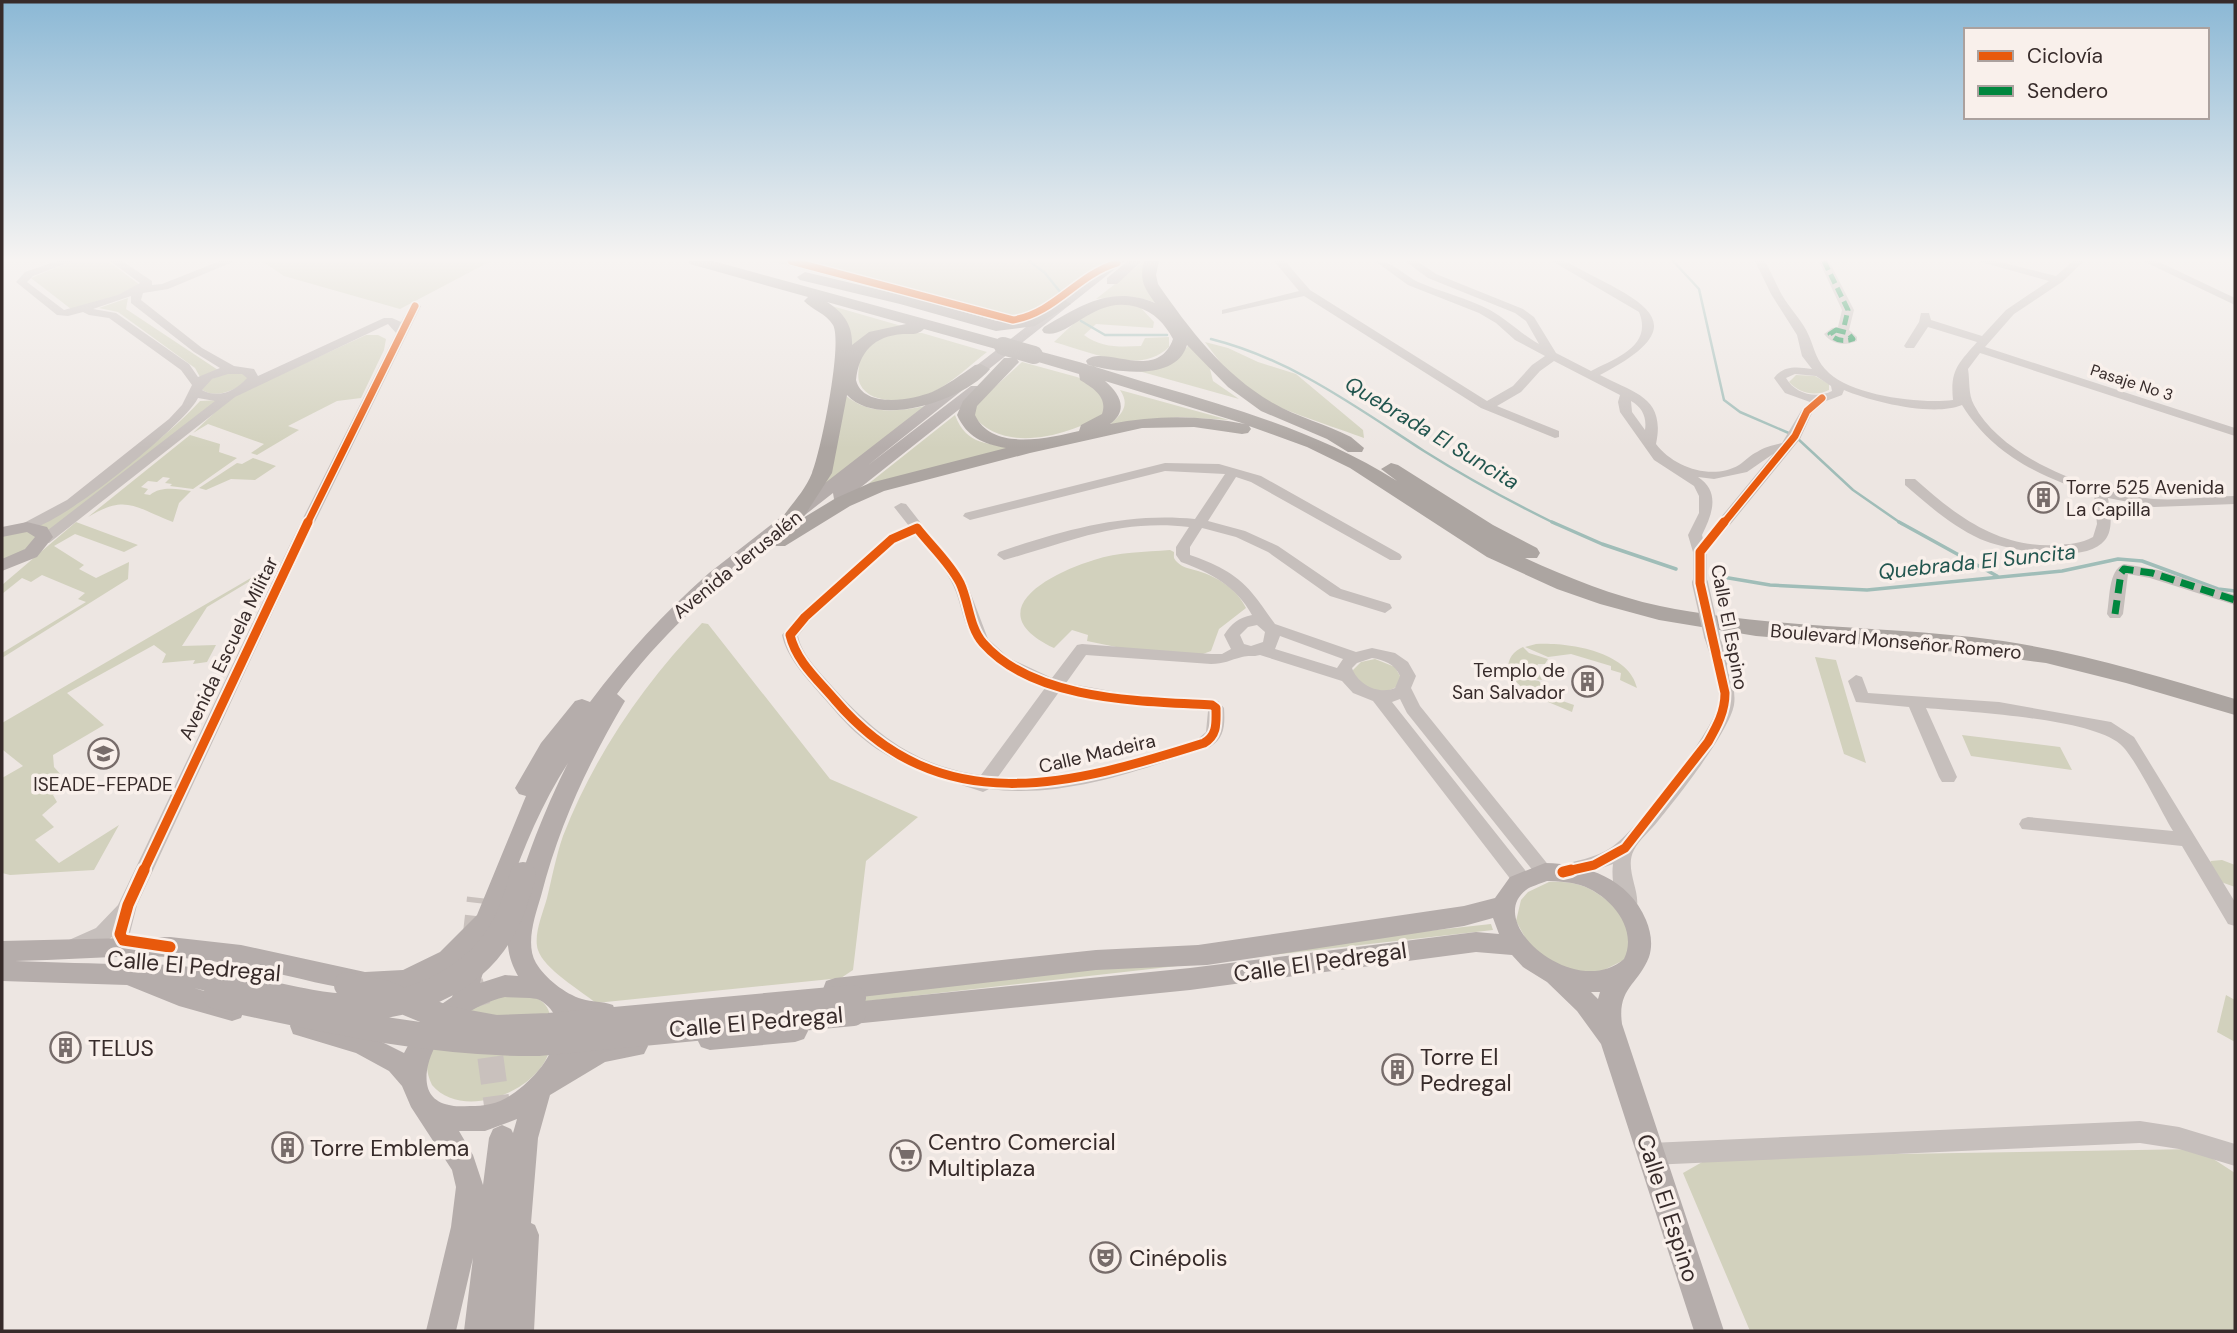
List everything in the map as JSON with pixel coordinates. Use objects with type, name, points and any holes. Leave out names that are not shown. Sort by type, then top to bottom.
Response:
[{"type":"highway","points":[[792,518],[808,499],[825,465],[845,338],[839,323]]},
{"type":"highway","name":"Boulevard Monseñor Romero","points":[[919,323],[1009,349],[1038,351],[1252,408],[1355,448],[1512,544],[1580,575],[1631,591],[1775,617],[1952,629],[2040,640],[2146,666],[2235,693]]},
{"type":"highway","name":"Boulevard Monseñor Romero","points":[[924,323],[1009,349]]},
{"type":"highway","points":[[982,323],[1005,326],[1027,323]]},
{"type":"highway","points":[[1050,331],[1062,323]]},
{"type":"highway","points":[[1069,360],[1122,365],[1154,364],[1170,358],[1179,347],[1181,339],[1169,323]]},
{"type":"highway","points":[[1182,323],[1230,383],[1269,408],[1339,436],[1355,448]]},
{"type":"highway","points":[[947,332],[897,330],[866,340],[852,355],[848,386],[866,399],[883,404],[904,404],[934,397],[981,369]]},
{"type":"highway","points":[[1009,349],[966,410],[968,422],[981,434],[1011,444],[1089,428],[1110,415],[1114,403],[1110,392],[1069,360]]},
{"type":"highway","name":"Boulevard Monseñor Romero","points":[[1069,360],[1314,443],[1357,464],[1494,552],[1557,581],[1608,599],[1670,615],[1756,629],[1971,645],[2046,655],[2128,675],[2235,707]]},
{"type":"highway","points":[[778,542],[842,502],[877,487],[1128,425],[1194,422],[1241,428],[1314,443]]},
{"type":"main road","name":"Avenida Jerusalén","points":[[487,896],[527,787],[548,748],[640,638],[1039,323]]},
{"type":"main road","name":"Avenida Jerusalén","points":[[550,994],[523,963],[521,930],[551,822],[601,722],[640,667],[680,623],[721,585],[778,542],[1009,349],[1050,331],[1060,323]]},
{"type":"main road","points":[[2,576],[44,540],[41,531],[27,527],[4,531]]},
{"type":"main road","points":[[2,565],[28,555]]},
{"type":"main road","points":[[223,991],[351,1007],[375,1006],[419,997],[459,975],[488,950],[508,919],[550,800],[601,722]]},
{"type":"main road","points":[[1554,872],[1599,883],[1628,907],[1639,929],[1640,951],[1634,964],[1623,974],[1608,981],[1589,983],[1568,980],[1547,972],[1529,960],[1515,945],[1504,921],[1504,905],[1511,891],[1522,880],[1554,872]]},
{"type":"main road","points":[[2,951],[170,947],[241,955],[382,984],[401,983],[437,967],[471,939],[487,896]]},
{"type":"main road","points":[[453,1009],[487,896]]},
{"type":"main road","name":"Calle El Pedregal","points":[[2,971],[124,973],[223,991],[447,1041],[538,1043],[853,1006],[1478,914],[1504,905]]},
{"type":"main road","name":"Calle El Pedregal","points":[[2,958],[142,957],[236,965],[368,988],[400,998],[447,1019],[496,1028],[1011,997],[1190,979],[1476,942],[1515,945]]},
{"type":"main road","points":[[441,1331],[468,1209],[470,1185],[467,1171],[418,1091],[419,1050],[429,1032],[453,1009],[486,990],[506,986],[530,986],[550,994],[569,1007],[608,1014],[1096,960],[1207,955]]},
{"type":"main road","name":"Calle El Espino","points":[[1547,972],[1586,1003],[1614,1044]]},
{"type":"main road","points":[[124,973],[206,1004],[348,1039],[394,1060],[441,1116],[475,1119],[504,1112],[601,1051],[839,1026],[1011,997]]},
{"type":"main road","name":"Calle El Espino","points":[[1623,974],[1611,991],[1608,1002],[1607,1014],[1614,1044],[1709,1331]]},
{"type":"main road","points":[[350,978],[421,1002],[453,1009]]},
{"type":"main road","points":[[500,1331],[530,1115],[543,1086],[564,1057],[570,1032],[568,1014],[550,994]]},
{"type":"main road","points":[[480,1331],[502,1138]]},
{"type":"main road","points":[[519,1331],[526,1227],[522,1187]]},
{"type":"street","points":[[124,323],[185,367],[196,388],[209,397],[233,393]]},
{"type":"street","points":[[162,323],[198,350],[251,379]]},
{"type":"street","name":"Avenida Escuela Militar","points":[[170,947],[123,940],[120,934],[128,905],[267,607],[406,323]]},
{"type":"street","points":[[1356,323],[1488,406],[1555,434]]},
{"type":"street","points":[[1502,323],[1519,338],[1644,403],[1653,421],[1650,443]]},
{"type":"street","points":[[1533,323],[1552,356]]},
{"type":"street","points":[[1590,376],[1639,350],[1650,335],[1651,323]]},
{"type":"street","points":[[1796,323],[1804,335],[1808,356],[1838,391],[1825,398]]},
{"type":"street","points":[[1843,331],[1844,323]]},
{"type":"street","name":"Pasaje No 3","points":[[1910,346],[1921,323]]},
{"type":"street","name":"Pasaje No 3","points":[[1937,323],[1982,345],[2235,432]]},
{"type":"street","points":[[1957,407],[1962,369],[2000,323]]},
{"type":"street","points":[[44,540],[251,379],[276,371],[368,329],[385,331],[399,337]]},
{"type":"street","points":[[1488,406],[1517,389],[1536,368],[1552,356]]},
{"type":"street","points":[[1807,411],[1780,380],[1781,376],[1808,356]]},
{"type":"street","points":[[27,527],[72,503],[173,422],[188,407],[196,388],[211,375],[232,370]]},
{"type":"street","points":[[1786,372],[1804,370],[1827,377],[1854,391],[1924,404],[1957,407],[1979,423],[1999,443],[2026,459],[2075,483],[2126,499],[2185,504],[2234,498]]},
{"type":"street","points":[[1792,391],[1825,398],[1854,395],[1929,409],[1957,407]]},
{"type":"street","points":[[1627,393],[1623,402],[1626,412],[1659,457],[1700,484],[1706,496],[1706,513],[1695,535],[1700,552]]},
{"type":"street","name":"Calle El Espino","points":[[1554,872],[1594,865],[1625,849],[1708,743],[1724,711],[1726,693],[1700,583],[1700,552],[1801,428],[1807,411],[1825,398]]},
{"type":"street","points":[[1680,470],[1714,475],[1730,472],[1742,469],[1763,453],[1786,446]]},
{"type":"street","points":[[970,516],[1165,467],[1200,466],[1239,473],[1277,490],[1395,557]]},
{"type":"street","points":[[1239,473],[1185,556],[1245,592],[1267,625],[1272,640],[1262,650]]},
{"type":"street","points":[[1910,482],[1951,519],[1976,533],[2038,550],[2084,547],[2099,539],[2103,533],[2100,491]]},
{"type":"street","points":[[901,507],[961,585],[972,624],[983,643],[1005,663],[1054,684]]},
{"type":"street","points":[[1003,555],[1071,532],[1113,524],[1168,520],[1205,524],[1244,535],[1275,550],[1336,593],[1385,608]]},
{"type":"street","name":"Calle Madeira","points":[[917,528],[892,539],[805,617],[790,635],[790,642],[800,657],[843,710],[880,745],[925,767],[983,785],[1033,786],[1092,776],[1204,743],[1216,731],[1216,708],[1212,705],[1132,700],[1080,692],[1054,684]]},
{"type":"street","points":[[2115,614],[2121,573],[2124,569],[2151,573],[2211,595],[2235,600]]},
{"type":"street","points":[[1346,677],[1348,663],[1354,657],[1372,653],[1393,658],[1406,669],[1408,676],[1404,689],[1397,694],[1378,696],[1360,691],[1346,677],[1262,650],[1242,650],[1234,644],[1232,635],[1243,622],[1267,625],[1354,657]]},
{"type":"street","points":[[983,785],[1079,651],[1088,648],[1224,659],[1242,650]]},
{"type":"street","points":[[1856,681],[1862,698],[1999,708],[2105,726],[2128,741],[2235,918]]},
{"type":"street","points":[[1404,689],[1413,709],[1554,872]]},
{"type":"street","points":[[1378,696],[1522,880]]},
{"type":"street","points":[[1916,704],[1948,777]]},
{"type":"street","points":[[2028,824],[2189,840]]},
{"type":"street","points":[[1625,849],[1621,872],[1628,907]]},
{"type":"street","name":"Avenida Escuela Militar","points":[[62,949],[92,941],[111,926],[128,905]]},
{"type":"street","points":[[1650,1154],[2140,1132],[2179,1138],[2235,1155]]},
{"type":"green space","points":[[133,323],[147,323],[218,370],[200,377],[195,368]]},
{"type":"green space","points":[[835,323],[892,323],[905,327],[849,350]]},
{"type":"green space","points":[[1074,323],[1154,323],[1153,328],[1096,324],[1084,335],[1097,342],[1118,346],[1141,346],[1145,338],[1169,337],[1169,347],[1144,360],[1129,361],[1054,342]]},
{"type":"green space","points":[[922,333],[987,352],[949,383],[927,395],[906,400],[874,397],[866,392],[859,381],[861,352],[886,335]]},
{"type":"green space","points":[[366,335],[378,335],[386,339],[384,350],[361,398],[337,401],[288,426],[299,430],[257,455],[251,453],[264,444],[208,424],[193,433],[231,397]]},
{"type":"green space","points":[[1191,342],[1209,365],[1213,381],[1239,399],[1135,370],[1178,358]]},
{"type":"green space","points":[[1205,342],[1296,374],[1363,430],[1364,438],[1284,409],[1255,395],[1233,377]]},
{"type":"green space","points":[[1022,362],[1094,384],[1105,393],[1107,413],[1075,428],[1037,438],[1001,435],[985,427],[972,414],[975,405]]},
{"type":"green space","points":[[232,371],[248,375],[247,382],[218,394],[201,389],[204,382]]},
{"type":"green space","points":[[1796,375],[1815,376],[1829,384],[1829,390],[1818,393],[1802,391],[1789,382]]},
{"type":"green space","points":[[1120,390],[1229,420],[1179,417],[1108,426],[1123,410],[1125,401]]},
{"type":"green space","points":[[844,394],[872,409],[903,410],[925,406],[823,487]]},
{"type":"green space","points":[[220,400],[50,531],[37,526],[143,452],[200,401]]},
{"type":"green space","points":[[955,415],[966,433],[981,442],[1021,447],[863,488]]},
{"type":"green space","points":[[190,435],[220,444],[219,452],[237,458],[193,489],[170,486],[172,484],[165,483],[170,478],[163,477],[157,482],[148,481],[141,487],[148,489],[144,494],[150,495],[164,489],[191,491],[179,503],[173,522],[130,505],[112,506],[88,517]]},
{"type":"green space","points":[[253,458],[276,466],[255,480],[231,479],[206,490],[199,488],[237,463],[242,464]]},
{"type":"green space","points":[[76,522],[138,545],[124,552],[75,534],[54,546],[84,565],[79,569],[96,578],[129,562],[128,579],[2,658],[2,653],[86,602],[78,599],[85,593],[42,575],[31,582],[22,578],[2,594],[2,585]]},
{"type":"green space","points":[[29,530],[39,541],[2,563],[2,534]]},
{"type":"green space","points":[[1170,550],[1174,552],[1174,559],[1182,566],[1220,580],[1238,595],[1246,608],[1219,629],[1211,651],[1200,655],[1121,648],[1087,641],[1088,635],[1072,630],[1054,648],[1032,634],[1022,621],[1021,608],[1028,596],[1041,585],[1076,566],[1103,557]]},
{"type":"green space","name":"ISEADE-FEPADE","points":[[280,561],[268,577],[257,577],[207,607],[182,646],[216,645],[207,662],[193,664],[195,660],[162,663],[166,654],[154,645],[67,693],[104,725],[53,755],[54,767],[70,785],[53,795],[57,802],[42,815],[54,827],[35,840],[59,863],[119,825],[94,870],[10,875],[2,873],[2,778],[23,766],[3,750],[2,723]]},
{"type":"green space","points":[[702,623],[708,624],[830,779],[918,817],[866,861],[853,970],[841,978],[596,1003],[555,972],[538,950],[538,931],[558,851],[575,806],[622,723],[660,671]]},
{"type":"green space","points":[[1536,644],[1579,647],[1610,657],[1632,675],[1637,688],[1620,680],[1621,673],[1611,670],[1611,666],[1571,654],[1548,657],[1525,647]]},
{"type":"green space","points":[[1523,647],[1529,653],[1548,659],[1545,664],[1538,664],[1536,668],[1542,680],[1509,675],[1510,658]]},
{"type":"green space","points":[[1815,657],[1836,660],[1866,763],[1844,754]]},
{"type":"green space","points":[[1375,659],[1395,667],[1401,678],[1396,687],[1384,691],[1373,690],[1353,676],[1353,670],[1361,662]]},
{"type":"green space","points":[[1511,677],[1539,681],[1551,697],[1574,705],[1572,712],[1529,694]]},
{"type":"green space","points":[[1962,735],[2060,747],[2072,770],[1971,756]]},
{"type":"green space","points":[[2222,860],[2235,865],[2235,887],[2221,882],[2209,864],[2211,861]]},
{"type":"green space","points":[[1549,882],[1584,886],[1618,910],[1628,919],[1632,956],[1588,978],[1534,954],[1516,921],[1521,900],[1528,892]]},
{"type":"green space","points":[[1491,924],[1493,930],[851,1003],[595,1022]]},
{"type":"green space","points":[[2226,995],[2235,1000],[2235,1042],[2217,1032]]},
{"type":"green space","points":[[489,996],[527,997],[538,999],[545,1004],[550,1014],[551,1037],[544,1063],[532,1077],[517,1088],[499,1096],[481,1101],[462,1101],[446,1096],[432,1085],[427,1070],[428,1056],[433,1044],[453,1022]]},
{"type":"green space","points":[[2198,1149],[2235,1173],[2235,1331],[1750,1331],[1683,1173],[1711,1157]]},
{"type":"waterway","name":"Quebrada El Suncita","points":[[1085,323],[1105,335],[1167,335]]},
{"type":"waterway","points":[[1707,323],[1724,400],[1740,412],[1791,434]]},
{"type":"waterway","name":"Quebrada El Suncita","points":[[1211,339],[1240,348],[1296,372],[1456,471],[1553,522]]},
{"type":"waterway","points":[[1797,438],[1853,490],[1900,522]]},
{"type":"waterway","name":"Quebrada El Suncita","points":[[1553,522],[1602,544],[1676,569]]},
{"type":"waterway","points":[[1900,522],[1997,576]]},
{"type":"waterway","name":"Quebrada El Suncita","points":[[1717,576],[1770,585],[1867,590],[2062,571],[2118,559],[2142,561],[2218,589],[2235,591]]},
{"type":"tunnel","points":[[475,942],[480,898]]},
{"type":"tunnel","points":[[470,982],[488,1040],[500,1127]]},
{"type":"marked path","points":[[1843,331],[1845,323]]},
{"type":"marked path","points":[[1836,330],[1848,333],[1853,339],[1837,340],[1830,334],[1836,330]]},
{"type":"marked path","points":[[2115,614],[2121,573],[2124,569],[2152,573],[2235,600]]},
{"type":"cycle path","points":[[170,947],[123,940],[120,934],[128,905],[302,534],[406,323]]},
{"type":"cycle path","points":[[1563,872],[1594,865],[1625,848],[1715,730],[1722,713],[1725,693],[1700,583],[1700,552],[1795,436],[1807,411],[1822,398]]},
{"type":"cycle path","points":[[917,528],[959,581],[979,637],[1004,662],[1029,676],[1090,694],[1154,702],[1212,705],[1216,708],[1216,728],[1212,737],[1204,743],[1103,774],[1037,784],[1004,785],[969,780],[933,770],[879,742],[845,712],[808,669],[796,651],[790,635],[805,617],[892,539],[917,528]]},
{"type":"place","name":"Torre 525 Avenida La Capilla","points":[[2043,498]]},
{"type":"place","name":"Templo de San Salvador","points":[[1588,681]]},
{"type":"place","name":"ISEADE-FEPADE","points":[[103,753]]},
{"type":"place","name":"TELUS","points":[[65,1048]]},
{"type":"place","name":"Torre El Pedregal","points":[[1397,1070]]},
{"type":"place","name":"Torre Emblema","points":[[287,1148]]},
{"type":"place","name":"Centro Comercial Multiplaza","points":[[905,1155]]},
{"type":"place","name":"Cinépolis","points":[[1106,1258]]}]
